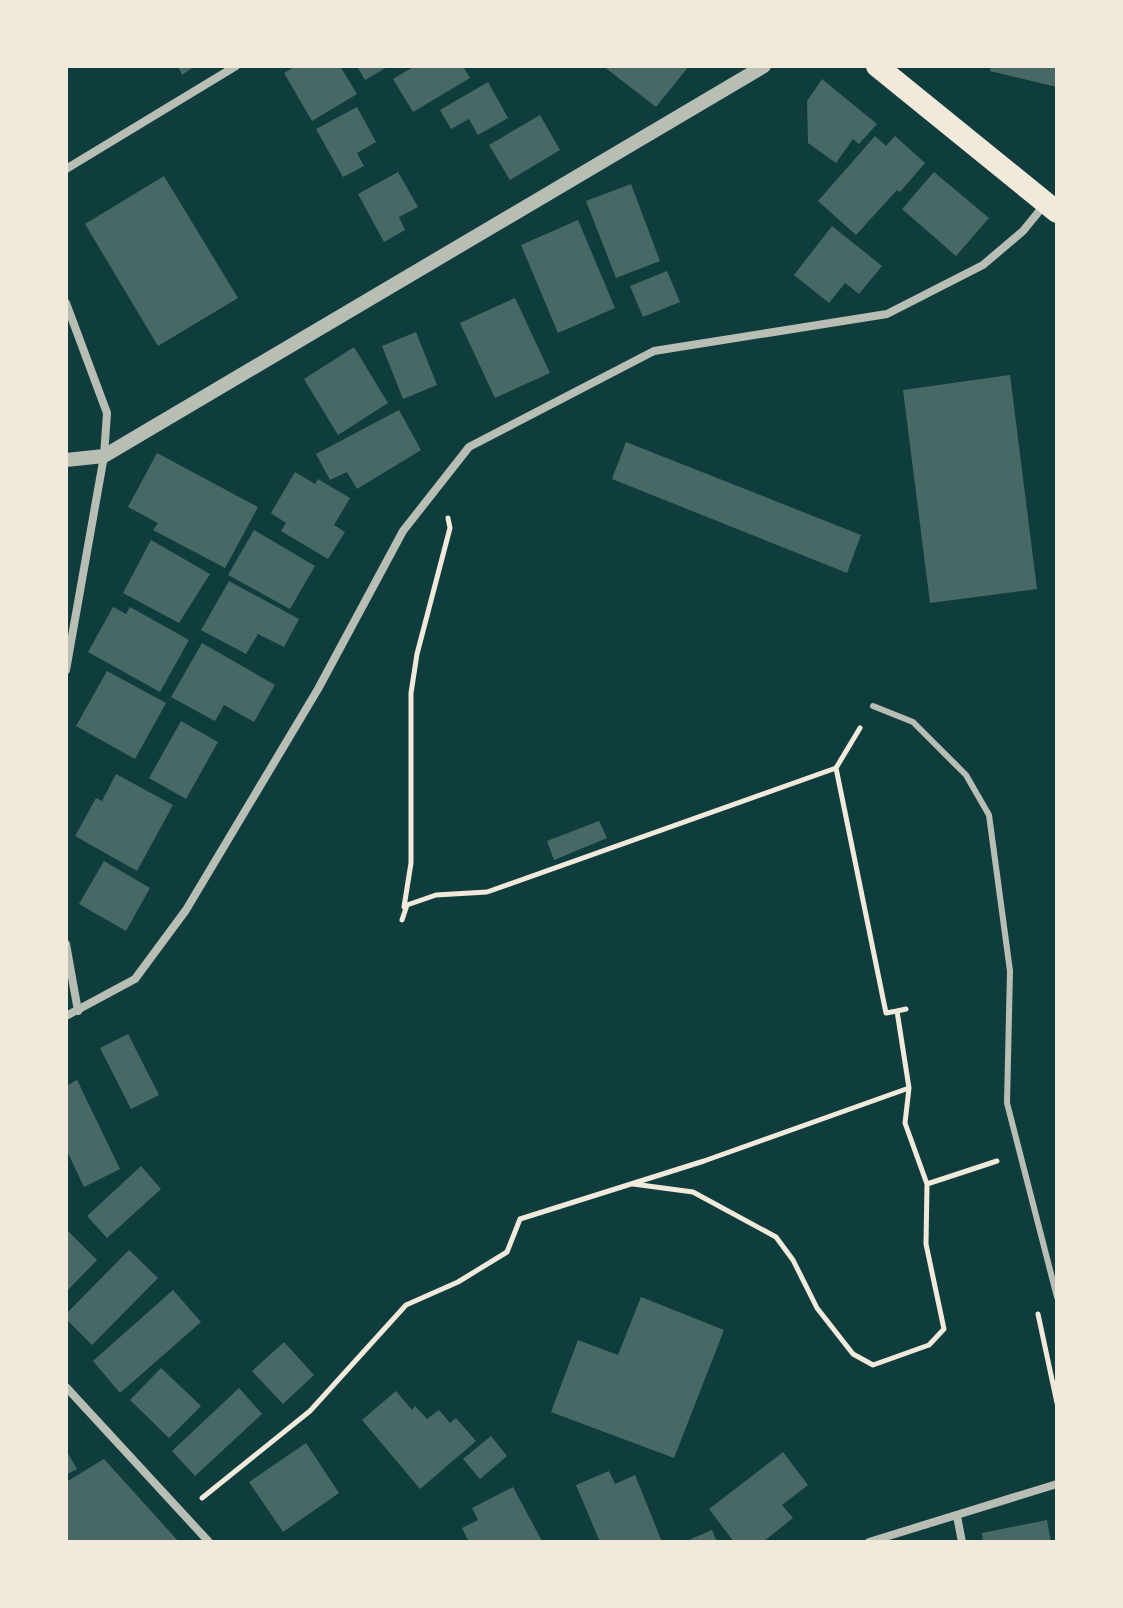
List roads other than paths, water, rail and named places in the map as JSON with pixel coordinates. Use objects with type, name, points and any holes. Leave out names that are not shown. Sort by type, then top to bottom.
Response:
[{"type":"highway","points":[[877,66],[1052,208]]},
{"type":"street","points":[[66,169],[236,66]]},
{"type":"street","points":[[66,460],[104,456],[764,66]]},
{"type":"street","points":[[66,1016],[135,979],[186,910],[318,689],[403,531],[469,447],[654,351],[887,314],[983,265],[1052,208]]},
{"type":"street","points":[[66,303],[107,413],[104,456],[66,670]]},
{"type":"street","points":[[66,944],[78,1011]]},
{"type":"street","points":[[66,1387],[209,1542]]},
{"type":"street","points":[[869,1542],[1057,1484]]},
{"type":"street","points":[[957,1516],[962,1542]]},
{"type":"lane","points":[[873,706],[913,722],[966,775],[989,815],[1010,971],[1007,1103],[1057,1297]]}]
